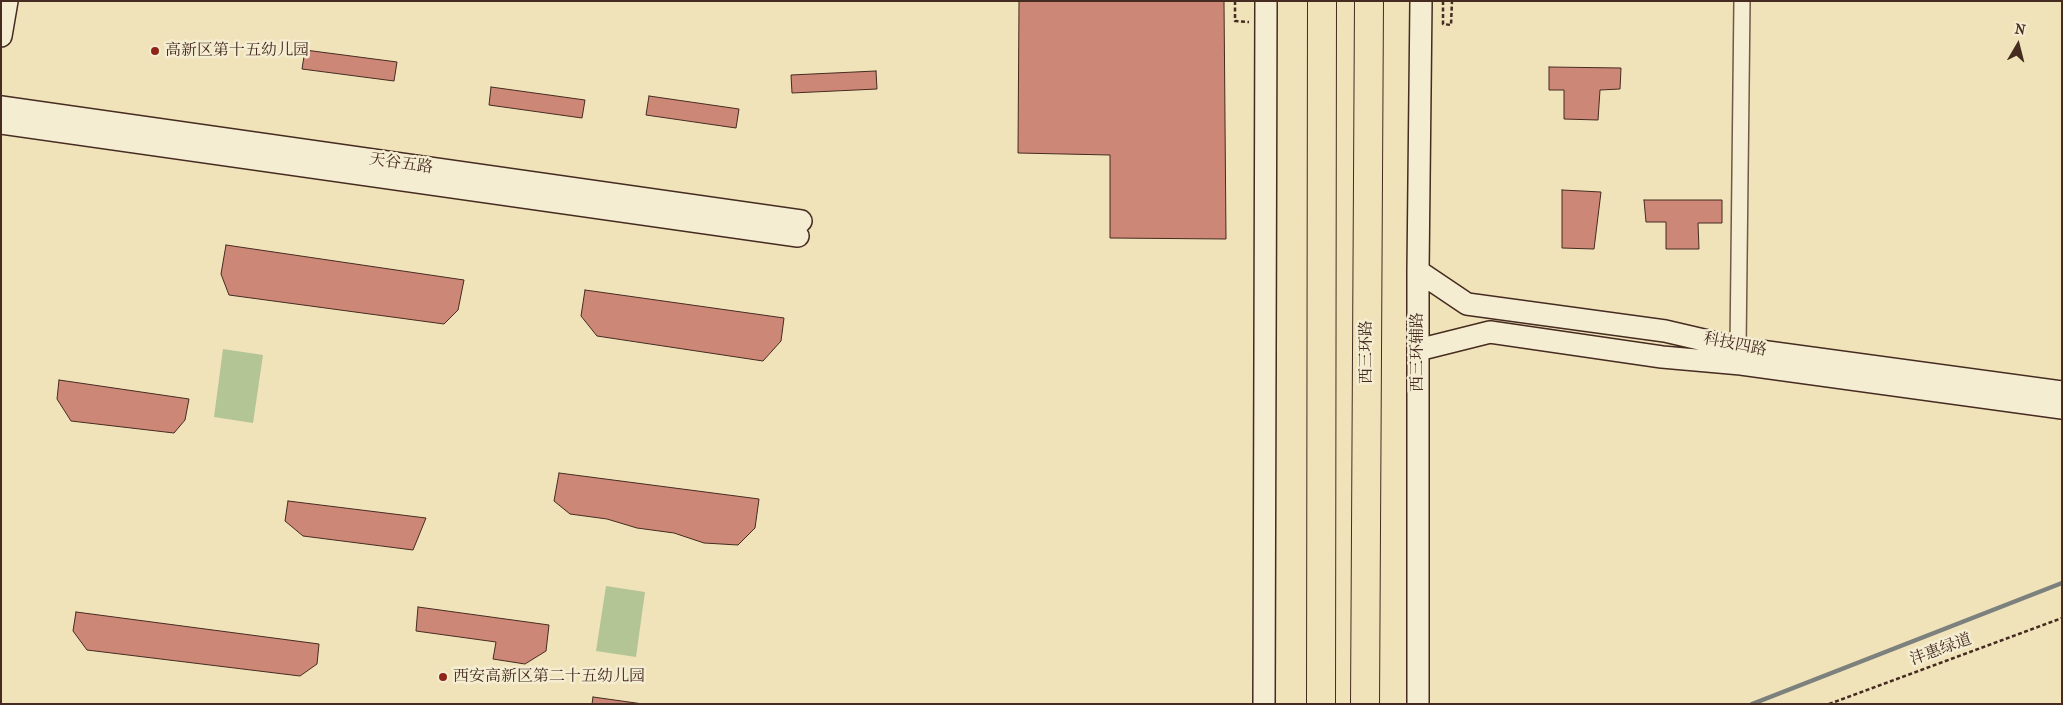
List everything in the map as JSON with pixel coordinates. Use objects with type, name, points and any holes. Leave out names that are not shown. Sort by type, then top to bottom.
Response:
[{"type":"highway","points":[[1321,704],[1322,1]]},
{"type":"highway","name":"西三环路","points":[[1365,704],[1369,1]]},
{"type":"street","points":[[1,36],[7,1]]},
{"type":"street","points":[[1264,704],[1266,1]]},
{"type":"street","name":"西三环辅路","points":[[1418,704],[1418,271],[1421,1]]},
{"type":"street","points":[[1738,348],[1742,1]]},
{"type":"street","name":"天谷五路","points":[[1,107],[800,228],[1,123]]},
{"type":"street","name":"科技四路","points":[[1418,271],[1467,304],[1665,331],[1738,348],[2062,392]]},
{"type":"street","name":"科技四路","points":[[1418,350],[1490,332],[1662,357],[1741,364],[2062,408]]},
{"type":"path","points":[[1235,1],[1235,21]]},
{"type":"path","points":[[1443,1],[1443,24],[1451,25],[1452,1]]},
{"type":"path","name":"沣惠绿道","points":[[1829,704],[2062,618]]},
{"type":"green space","points":[[223,349],[263,355],[253,423],[214,417]]},
{"type":"green space","points":[[606,586],[645,592],[636,657],[596,651]]},
{"type":"building","points":[[1019,1],[1224,1],[1226,239],[1110,238],[1110,155],[1018,153]]},
{"type":"building","points":[[305,50],[397,62],[394,81],[302,69]]},
{"type":"building","points":[[1549,67],[1621,68],[1620,89],[1600,90],[1598,120],[1564,119],[1564,90],[1549,90]]},
{"type":"building","points":[[876,71],[877,89],[792,93],[791,75]]},
{"type":"building","points":[[491,87],[585,100],[582,118],[489,105]]},
{"type":"building","points":[[649,96],[739,109],[736,128],[646,115]]},
{"type":"building","points":[[1562,190],[1601,192],[1594,249],[1562,248]]},
{"type":"building","points":[[1644,200],[1722,200],[1722,223],[1698,223],[1699,249],[1666,249],[1666,222],[1646,222]]},
{"type":"building","points":[[226,245],[464,280],[458,310],[444,324],[229,295],[221,274]]},
{"type":"building","points":[[585,290],[784,318],[781,341],[763,361],[597,336],[581,316]]},
{"type":"building","points":[[59,380],[189,399],[185,420],[174,433],[71,421],[57,399]]},
{"type":"building","points":[[559,473],[759,499],[755,528],[738,545],[704,543],[674,533],[637,528],[607,519],[570,514],[554,501]]},
{"type":"building","points":[[288,501],[426,518],[413,550],[303,536],[285,521]]},
{"type":"building","points":[[418,607],[549,625],[546,651],[525,664],[493,659],[496,642],[416,631]]},
{"type":"building","points":[[76,612],[319,644],[317,664],[300,676],[87,650],[73,631]]},
{"type":"building","points":[[593,697],[643,704],[592,704]]},
{"type":"waterway","points":[[1752,704],[2062,583]]},
{"type":"place","name":"高新区第十五幼儿园","points":[[155,51]]},
{"type":"place","name":"西安高新区第二十五幼儿园","points":[[443,677]]}]
